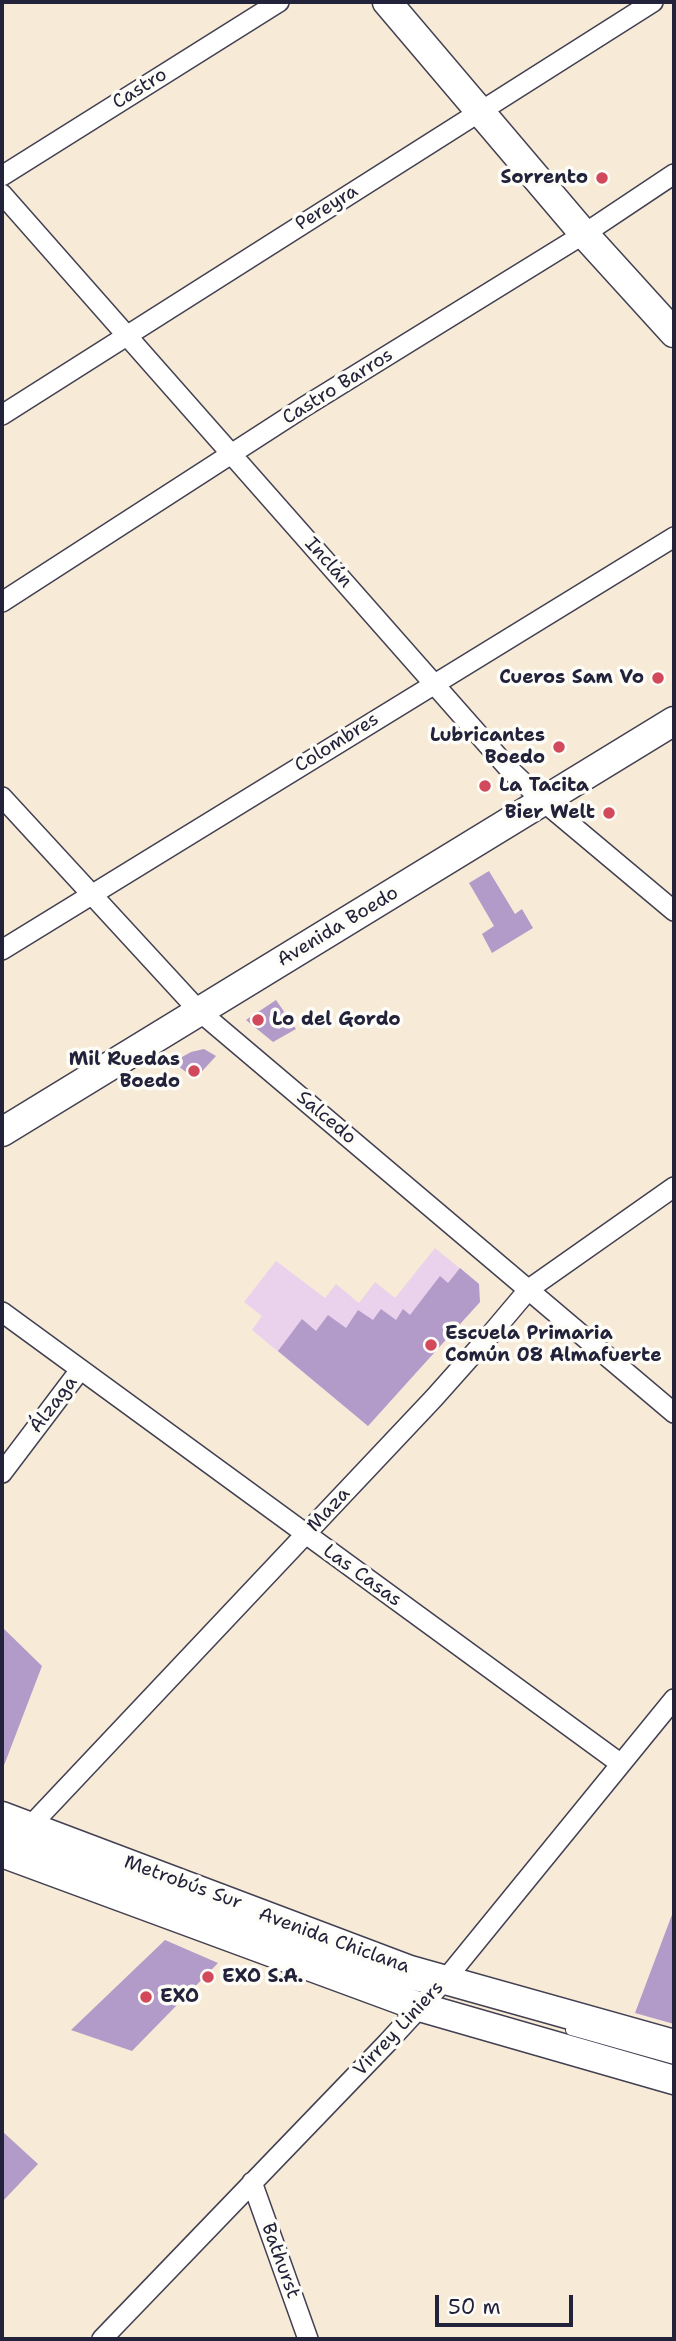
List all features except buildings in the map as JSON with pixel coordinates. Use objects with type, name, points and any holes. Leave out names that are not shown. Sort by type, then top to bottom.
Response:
[{"type":"main road","points":[[387,2],[584,233],[674,333]]},
{"type":"main road","name":"Avenida Boedo","points":[[2,1132],[674,722]]},
{"type":"main road","name":"Avenida Chiclana","points":[[2,1816],[9,1844],[436,1993],[674,2080]]},
{"type":"main road","name":"Avenida Chiclana","points":[[436,1993],[674,2043]]},
{"type":"street","name":"Castro","points":[[2,176],[279,2]]},
{"type":"street","name":"Pereyra","points":[[2,415],[653,2]]},
{"type":"street","name":"Castro Barros","points":[[2,602],[674,174]]},
{"type":"street","name":"Inclán","points":[[2,194],[509,769],[544,802],[674,911]]},
{"type":"street","name":"Colombres","points":[[2,950],[674,537]]},
{"type":"street","name":"Salcedo","points":[[2,797],[199,1011],[674,1413]]},
{"type":"street","name":"Maza","points":[[9,1844],[306,1535],[434,1398],[529,1289],[674,1187]]},
{"type":"street","name":"Las Casas","points":[[2,1312],[621,1764]]},
{"type":"street","name":"Álzaga","points":[[2,1473],[80,1370]]},
{"type":"street","name":"Virrey Liniers","points":[[102,2339],[436,1993],[674,1699]]},
{"type":"street","name":"Bathurst","points":[[251,2182],[308,2339]]},
{"type":"lane","points":[[559,2026],[674,2059]]},
{"type":"shaded area","points":[[435,1248],[479,1284],[479,1303],[368,1426],[252,1330],[262,1316],[244,1302],[276,1261],[325,1298],[336,1284],[359,1303],[375,1282],[395,1298]]},
{"type":"place","name":"Sorrento","points":[[602,178]]},
{"type":"place","name":"Cueros Sam Vo","points":[[658,678]]},
{"type":"place","name":"Lubricantes Boedo","points":[[559,747]]},
{"type":"place","name":"La Tacita","points":[[485,786]]},
{"type":"place","name":"Bier Welt","points":[[609,813]]},
{"type":"place","name":"Lo del Gordo","points":[[258,1020]]},
{"type":"place","name":"Mil Ruedas Boedo","points":[[194,1071]]},
{"type":"place","name":"Escuela Primaria Común 08 Almafuerte","points":[[431,1345]]},
{"type":"place","name":"EXO S.A.","points":[[208,1977]]},
{"type":"place","name":"EXO","points":[[146,1997]]}]
